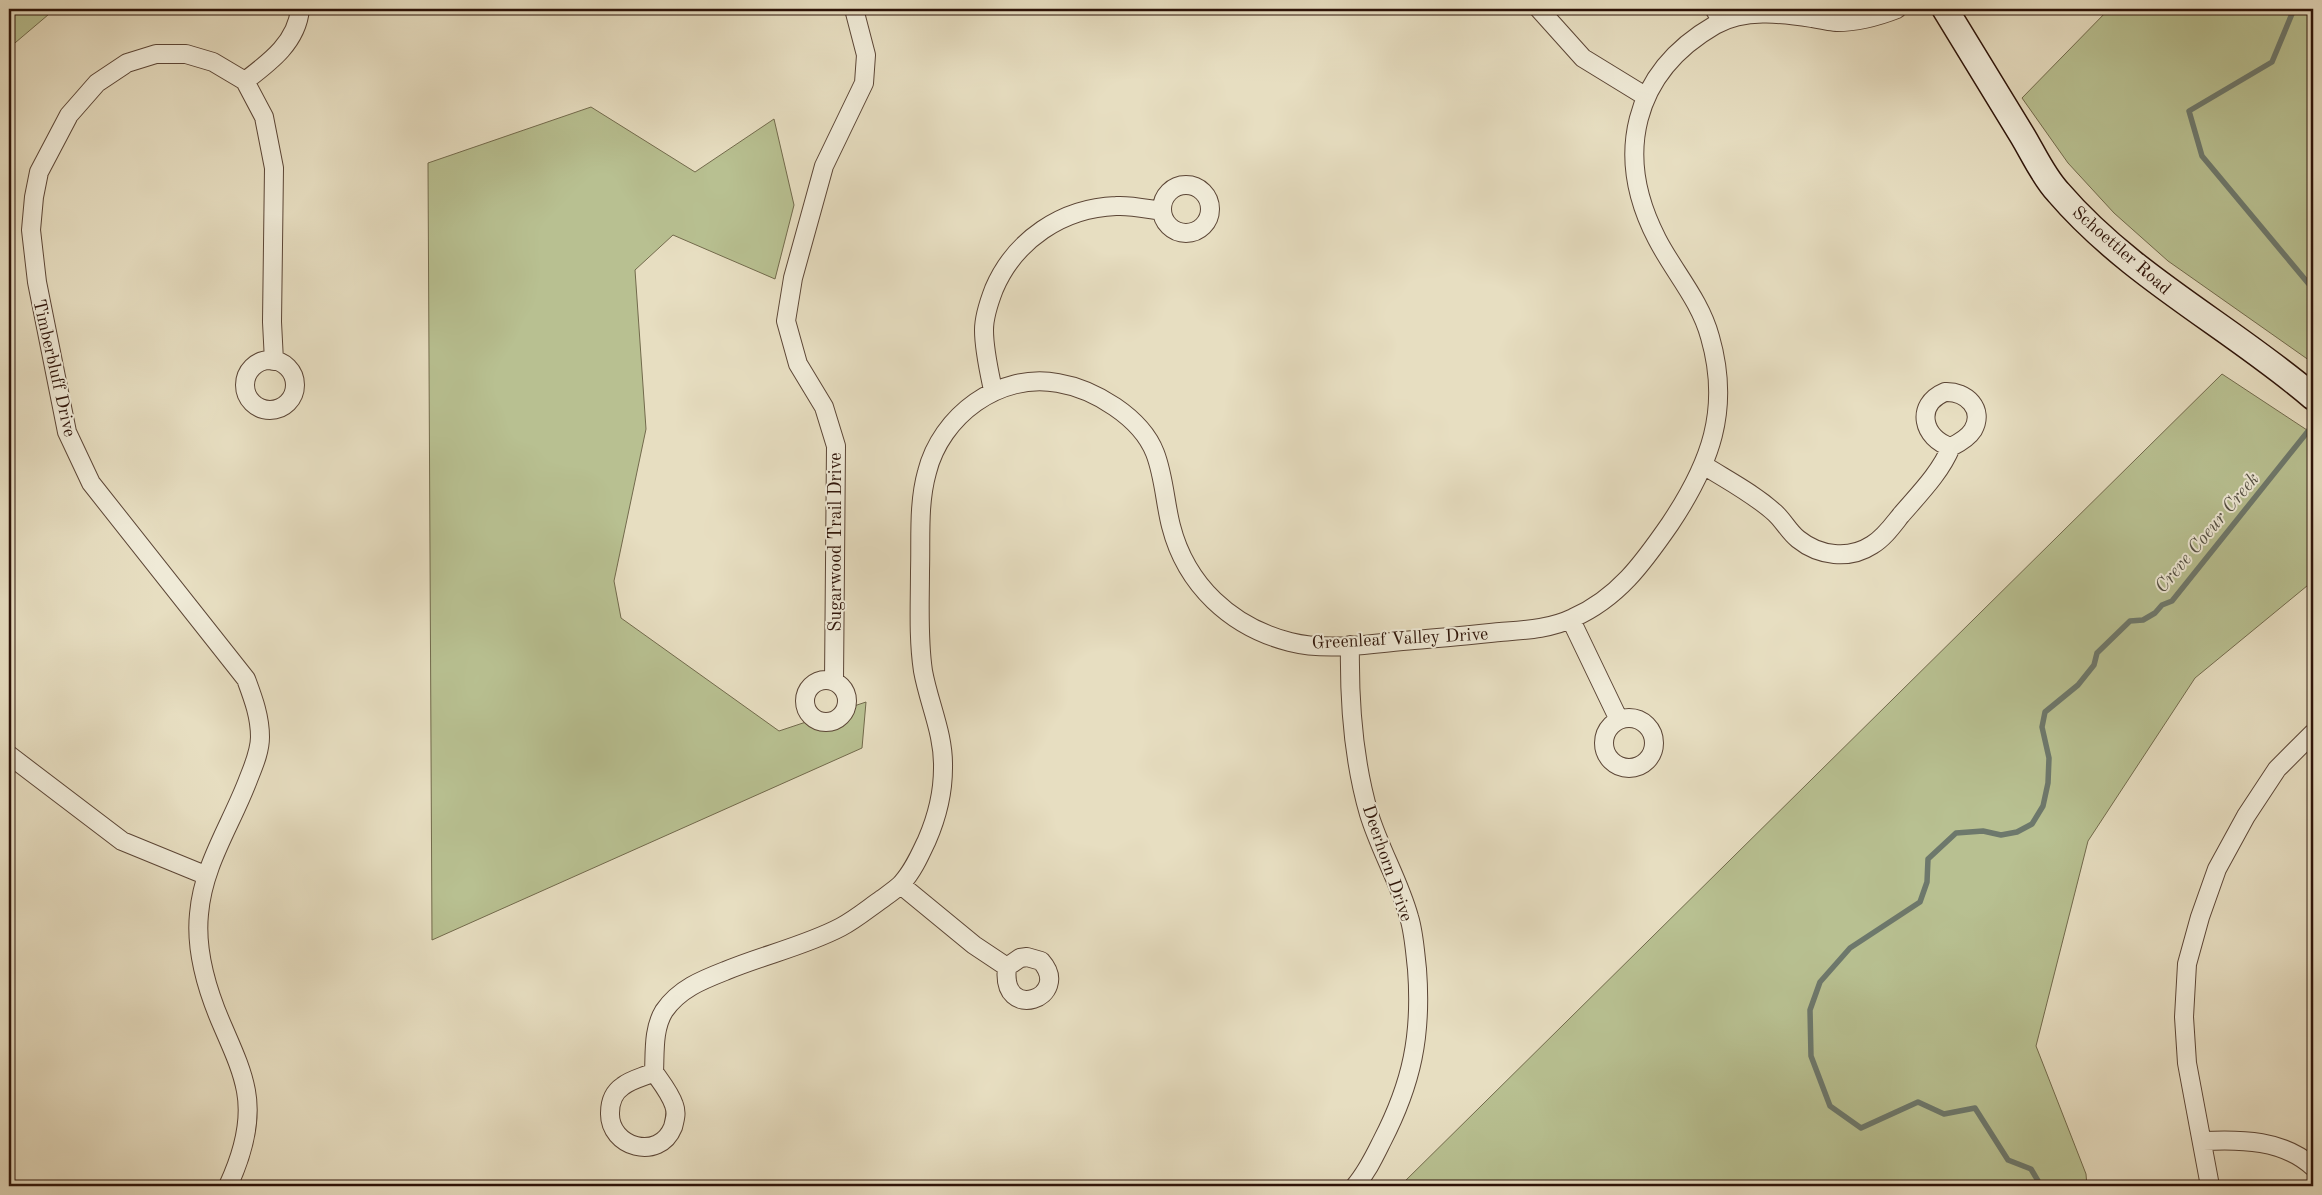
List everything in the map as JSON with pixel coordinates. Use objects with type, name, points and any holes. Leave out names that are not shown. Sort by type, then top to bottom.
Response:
[{"type":"street","points":[[274,361],[272,322],[274,168],[264,117],[245,81],[284,49],[299,22],[300,9]]},
{"type":"street","name":"Sugarwood Trail Drive","points":[[834,681],[836,446],[824,407],[798,364],[786,321],[793,278],[824,166],[864,83],[866,55],[854,9]]},
{"type":"street","points":[[1539,9],[1583,58],[1645,96]]},
{"type":"street","name":"Greenleaf Valley Drive","points":[[654,1072],[656,1031],[663,1013],[695,982],[841,927],[901,885],[916,863],[930,832],[941,795],[943,768],[942,740],[923,670],[919,628],[921,508],[926,474],[942,436],[971,406],[993,390],[1034,382],[1050,381],[1073,386],[1114,407],[1138,428],[1154,450],[1173,533],[1183,563],[1208,596],[1242,622],[1286,641],[1302,644],[1350,645],[1539,628],[1571,620],[1600,603],[1639,570],[1683,504],[1705,466],[1715,430],[1717,376],[1710,335],[1692,294],[1658,242],[1638,195],[1633,156],[1645,96],[1660,71],[1689,44],[1714,16],[1752,14],[1808,17],[1835,23],[1882,15],[1897,9]]},
{"type":"street","name":"Schoettler Road","points":[[1945,9],[2056,191],[2095,232],[2135,265],[2181,301],[2277,366],[2313,397]]},
{"type":"street","name":"Timberbluff Drive","points":[[228,1186],[239,1162],[246,1128],[246,1092],[238,1062],[206,986],[198,915],[205,875],[239,806],[256,760],[260,738],[257,708],[246,679],[91,483],[66,432],[36,282],[31,230],[37,180],[48,153],[69,115],[97,83],[127,63],[156,54],[186,54],[213,62],[245,81]]},
{"type":"street","points":[[993,390],[984,329],[989,301],[999,278],[1012,257],[1032,236],[1067,216],[1116,206],[1161,210]]},
{"type":"street","points":[[1705,466],[1750,494],[1776,514],[1797,538],[1817,551],[1838,554],[1857,553],[1874,544],[1890,528],[1937,472],[1951,447]]},
{"type":"street","points":[[1571,620],[1619,720]]},
{"type":"street","name":"Deerhorn Drive","points":[[1350,645],[1350,691],[1356,751],[1370,815],[1400,888],[1410,918],[1415,953],[1419,1024],[1411,1070],[1398,1109],[1366,1173],[1355,1186]]},
{"type":"street","points":[[2210,1186],[2187,1063],[2184,1017],[2188,964],[2200,916],[2217,869],[2246,816],[2277,769],[2313,733]]},
{"type":"street","points":[[9,755],[122,841],[205,875]]},
{"type":"street","points":[[901,885],[974,945],[1007,967]]},
{"type":"street","points":[[2203,1141],[2227,1140],[2280,1146],[2313,1167]]},
{"type":"green space","points":[[9,9],[55,9],[9,48]]},
{"type":"green space","points":[[2109,9],[2313,9],[2313,363],[2168,261],[2114,213],[2068,163],[2022,98]]},
{"type":"green space","points":[[591,107],[695,172],[774,119],[794,205],[775,279],[673,235],[635,270],[646,429],[614,581],[621,618],[779,731],[866,702],[862,748],[432,940],[428,163]]},
{"type":"green space","points":[[2222,374],[2313,434],[2313,581],[2195,678],[2088,841],[2036,1046],[2086,1174],[2087,1186],[1400,1186]]},
{"type":"waterway","name":"Creve Coeur Creek","points":[[2294,9],[2272,62],[2189,111],[2202,156],[2313,289]]},
{"type":"waterway","name":"Creve Coeur Creek","points":[[2041,1186],[2031,1169],[2008,1160],[1975,1108],[1944,1114],[1918,1102],[1861,1128],[1830,1106],[1811,1056],[1810,1010],[1820,982],[1850,948],[1920,902],[1927,882],[1928,859],[1956,833],[1983,831],[2001,835],[2017,832],[2032,824],[2043,806],[2048,783],[2049,758],[2042,727],[2045,712],[2078,685],[2094,665],[2097,653],[2130,621],[2143,620],[2155,613],[2162,605],[2172,601],[2313,425]]}]
